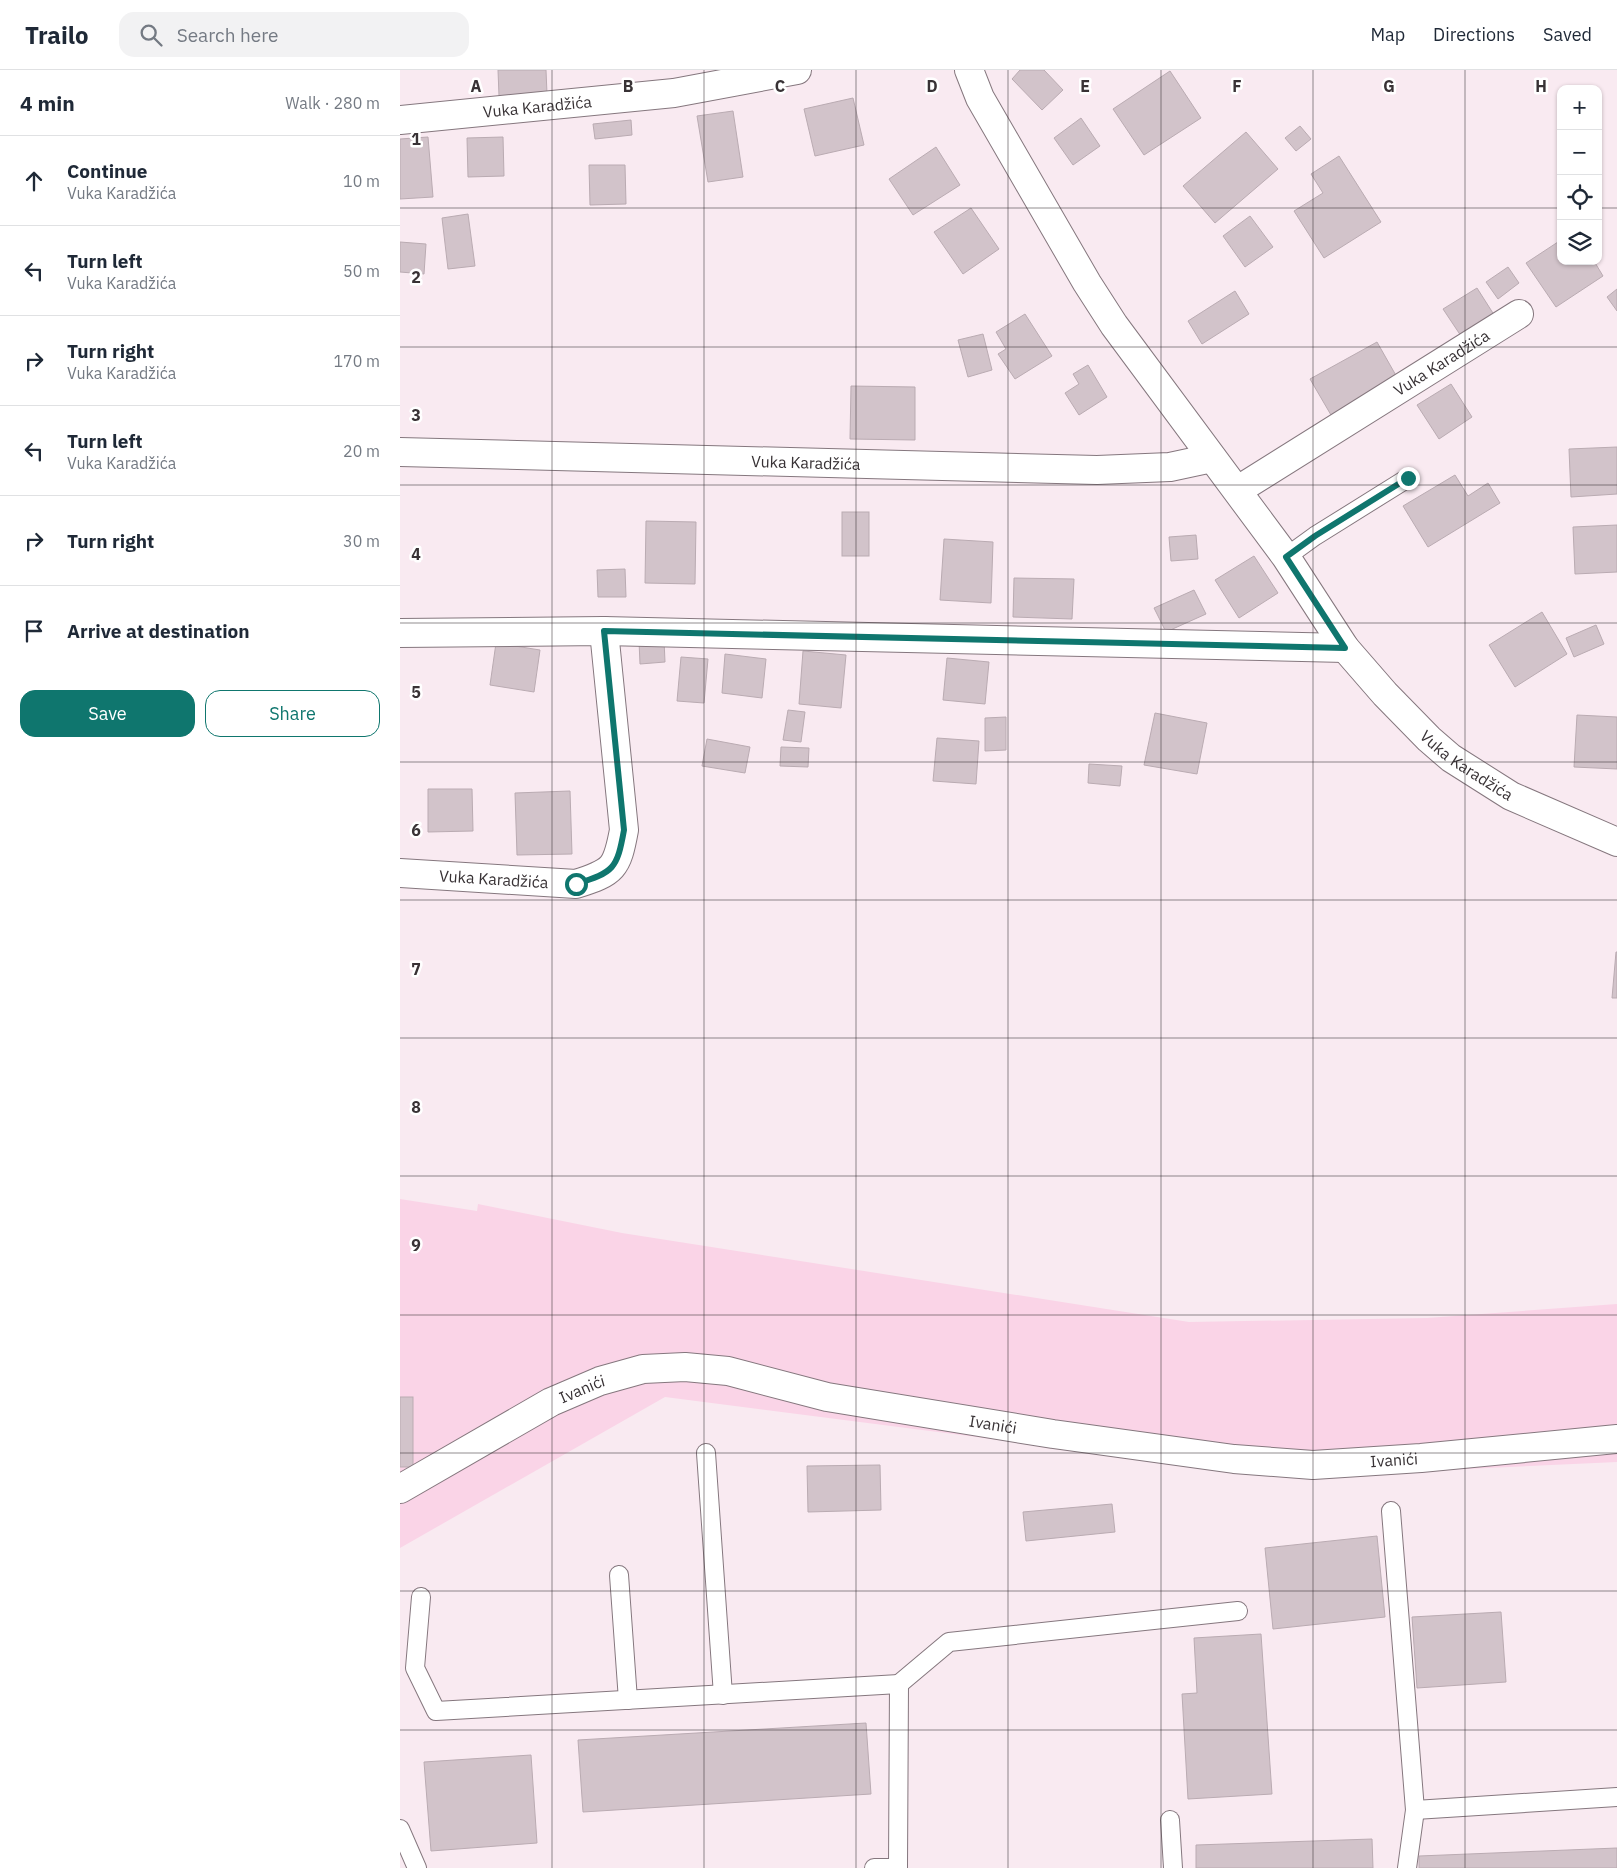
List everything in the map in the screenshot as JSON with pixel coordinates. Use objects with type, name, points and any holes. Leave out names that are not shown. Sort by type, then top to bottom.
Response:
[{"type":"street","name":"Vuka Karadžića","points":[[400,120],[672,81],[797,70]]},
{"type":"street","name":"Vuka Karadžića","points":[[969,70],[980,98],[1087,283],[1114,325],[1286,557],[1345,648],[1385,694],[1429,739],[1451,758],[1511,796],[1617,842]]},
{"type":"street","name":"Vuka Karadžića","points":[[1238,490],[1519,314]]},
{"type":"street","name":"Vuka Karadžića","points":[[400,452],[1097,470],[1170,467],[1212,458]]},
{"type":"street","name":"Vuka Karadžića","points":[[400,873],[576,884],[600,876],[618,860],[624,830],[604,631]]},
{"type":"street","points":[[400,633],[604,631],[1345,648]]},
{"type":"street","name":"Ivanići","points":[[400,1490],[551,1402],[600,1381],[643,1369],[684,1367],[728,1371],[827,1397],[1053,1434],[1234,1459],[1303,1464],[1421,1458],[1617,1439]]},
{"type":"lane","points":[[1286,557],[1315,536],[1408,478]]},
{"type":"lane","points":[[706,1453],[722,1695]]},
{"type":"lane","points":[[1391,1510],[1415,1810],[1406,1868]]},
{"type":"lane","points":[[619,1575],[628,1700]]},
{"type":"lane","points":[[421,1597],[415,1668],[436,1712],[899,1684],[949,1642],[1238,1611]]},
{"type":"lane","points":[[874,1868],[898,1867],[899,1684]]},
{"type":"lane","points":[[1415,1810],[1617,1797]]},
{"type":"lane","points":[[1170,1820],[1173,1868]]},
{"type":"lane","points":[[400,1829],[417,1868]]},
{"type":"shaded area","points":[[400,1199],[477,1211],[478,1204],[622,1233],[1189,1322],[1427,1318],[1617,1304],[1617,1462],[1289,1477],[665,1397],[400,1548]]},
{"type":"building","points":[[498,70],[546,70],[547,94],[499,96]]},
{"type":"building","points":[[1020,70],[1044,70],[1063,90],[1042,110],[1012,79]]},
{"type":"building","points":[[1170,71],[1201,118],[1144,155],[1113,109]]},
{"type":"building","points":[[853,98],[864,145],[815,156],[804,109]]},
{"type":"building","points":[[733,111],[743,177],[708,182],[697,116]]},
{"type":"building","points":[[1081,118],[1100,146],[1073,165],[1054,138]]},
{"type":"building","points":[[631,120],[632,135],[595,139],[593,124]]},
{"type":"building","points":[[1300,126],[1311,139],[1296,151],[1285,138]]},
{"type":"building","points":[[1246,132],[1278,169],[1215,223],[1183,186]]},
{"type":"building","points":[[428,137],[433,197],[400,199],[400,139]]},
{"type":"building","points":[[503,137],[504,176],[468,177],[467,138]]},
{"type":"building","points":[[936,147],[960,185],[913,215],[889,179]]},
{"type":"building","points":[[1339,156],[1381,222],[1324,258],[1294,211],[1323,193],[1311,174]]},
{"type":"building","points":[[589,165],[625,165],[626,204],[590,205]]},
{"type":"building","points":[[971,208],[999,249],[963,274],[934,232]]},
{"type":"building","points":[[468,214],[475,266],[448,269],[442,218]]},
{"type":"building","points":[[1250,216],[1273,247],[1245,267],[1223,236]]},
{"type":"building","points":[[400,242],[426,244],[424,274],[400,272]]},
{"type":"building","points":[[1557,243],[1557,265],[1596,265],[1603,276],[1556,307],[1526,263]]},
{"type":"building","points":[[1508,267],[1519,283],[1498,299],[1486,282]]},
{"type":"building","points":[[1477,288],[1498,321],[1465,342],[1443,309]]},
{"type":"building","points":[[1617,289],[1617,311],[1607,297]]},
{"type":"building","points":[[1235,291],[1249,314],[1202,344],[1188,321]]},
{"type":"building","points":[[1025,314],[1052,356],[1015,379],[998,354],[1006,349],[996,332]]},
{"type":"building","points":[[983,334],[992,370],[968,377],[958,340]]},
{"type":"building","points":[[1377,342],[1398,379],[1331,415],[1310,379]]},
{"type":"building","points":[[1088,365],[1107,397],[1079,415],[1065,393],[1079,384],[1073,374]]},
{"type":"building","points":[[1451,384],[1472,417],[1439,439],[1417,405]]},
{"type":"building","points":[[851,386],[915,387],[915,440],[850,439]]},
{"type":"building","points":[[1617,447],[1617,494],[1571,497],[1569,449]]},
{"type":"building","points":[[1455,475],[1468,496],[1488,483],[1500,503],[1428,547],[1403,506]]},
{"type":"building","points":[[842,512],[869,512],[869,556],[842,556]]},
{"type":"building","points":[[646,521],[696,522],[695,584],[645,583]]},
{"type":"building","points":[[1617,525],[1617,572],[1575,574],[1573,527]]},
{"type":"building","points":[[1196,535],[1198,559],[1171,561],[1169,537]]},
{"type":"building","points":[[944,539],[993,542],[991,603],[940,600]]},
{"type":"building","points":[[1254,556],[1278,593],[1239,618],[1215,580]]},
{"type":"building","points":[[625,569],[626,597],[598,597],[597,570]]},
{"type":"building","points":[[1014,578],[1074,579],[1072,619],[1013,617]]},
{"type":"building","points":[[1194,590],[1206,614],[1166,632],[1154,608]]},
{"type":"building","points":[[1542,612],[1567,654],[1515,687],[1489,645]]},
{"type":"building","points":[[1596,625],[1604,644],[1574,657],[1566,638]]},
{"type":"building","points":[[664,640],[665,662],[640,664],[639,641]]},
{"type":"building","points":[[496,643],[540,650],[534,692],[490,685]]},
{"type":"building","points":[[803,651],[846,655],[841,708],[799,704]]},
{"type":"building","points":[[725,654],[766,659],[762,698],[722,693]]},
{"type":"building","points":[[681,657],[708,659],[704,703],[677,701]]},
{"type":"building","points":[[947,658],[989,662],[985,704],[943,700]]},
{"type":"building","points":[[788,710],[805,712],[801,742],[783,740]]},
{"type":"building","points":[[1155,713],[1207,723],[1197,774],[1144,765]]},
{"type":"building","points":[[1577,715],[1617,717],[1617,769],[1574,767]]},
{"type":"building","points":[[1006,717],[1006,750],[985,751],[985,718]]},
{"type":"building","points":[[937,738],[979,741],[976,784],[933,781]]},
{"type":"building","points":[[707,739],[750,747],[745,773],[702,766]]},
{"type":"building","points":[[781,747],[809,748],[808,767],[780,766]]},
{"type":"building","points":[[1089,764],[1122,766],[1120,786],[1088,783]]},
{"type":"building","points":[[428,789],[472,789],[473,831],[428,832]]},
{"type":"building","points":[[570,791],[572,854],[517,855],[515,793]]},
{"type":"building","points":[[1616,952],[1617,998],[1612,998]]},
{"type":"building","points":[[400,1397],[413,1397],[413,1467],[400,1467]]},
{"type":"building","points":[[880,1465],[881,1510],[808,1512],[807,1466]]},
{"type":"building","points":[[1112,1504],[1115,1532],[1026,1541],[1023,1512]]},
{"type":"building","points":[[1377,1536],[1385,1617],[1273,1629],[1265,1548]]},
{"type":"building","points":[[1501,1612],[1506,1682],[1417,1688],[1412,1617]]},
{"type":"building","points":[[1261,1634],[1272,1794],[1188,1799],[1182,1694],[1197,1693],[1194,1638]]},
{"type":"building","points":[[866,1723],[871,1794],[583,1812],[578,1740]]},
{"type":"building","points":[[531,1755],[537,1843],[431,1851],[424,1762]]},
{"type":"building","points":[[1372,1839],[1373,1868],[1196,1868],[1196,1845]]},
{"type":"building","points":[[1617,1848],[1617,1868],[1419,1868],[1419,1856]]},
{"type":"route","points":[[576,884],[600,876],[618,860],[624,830],[604,631],[1254,648],[1345,648],[1286,557],[1315,536],[1408,478]]}]
